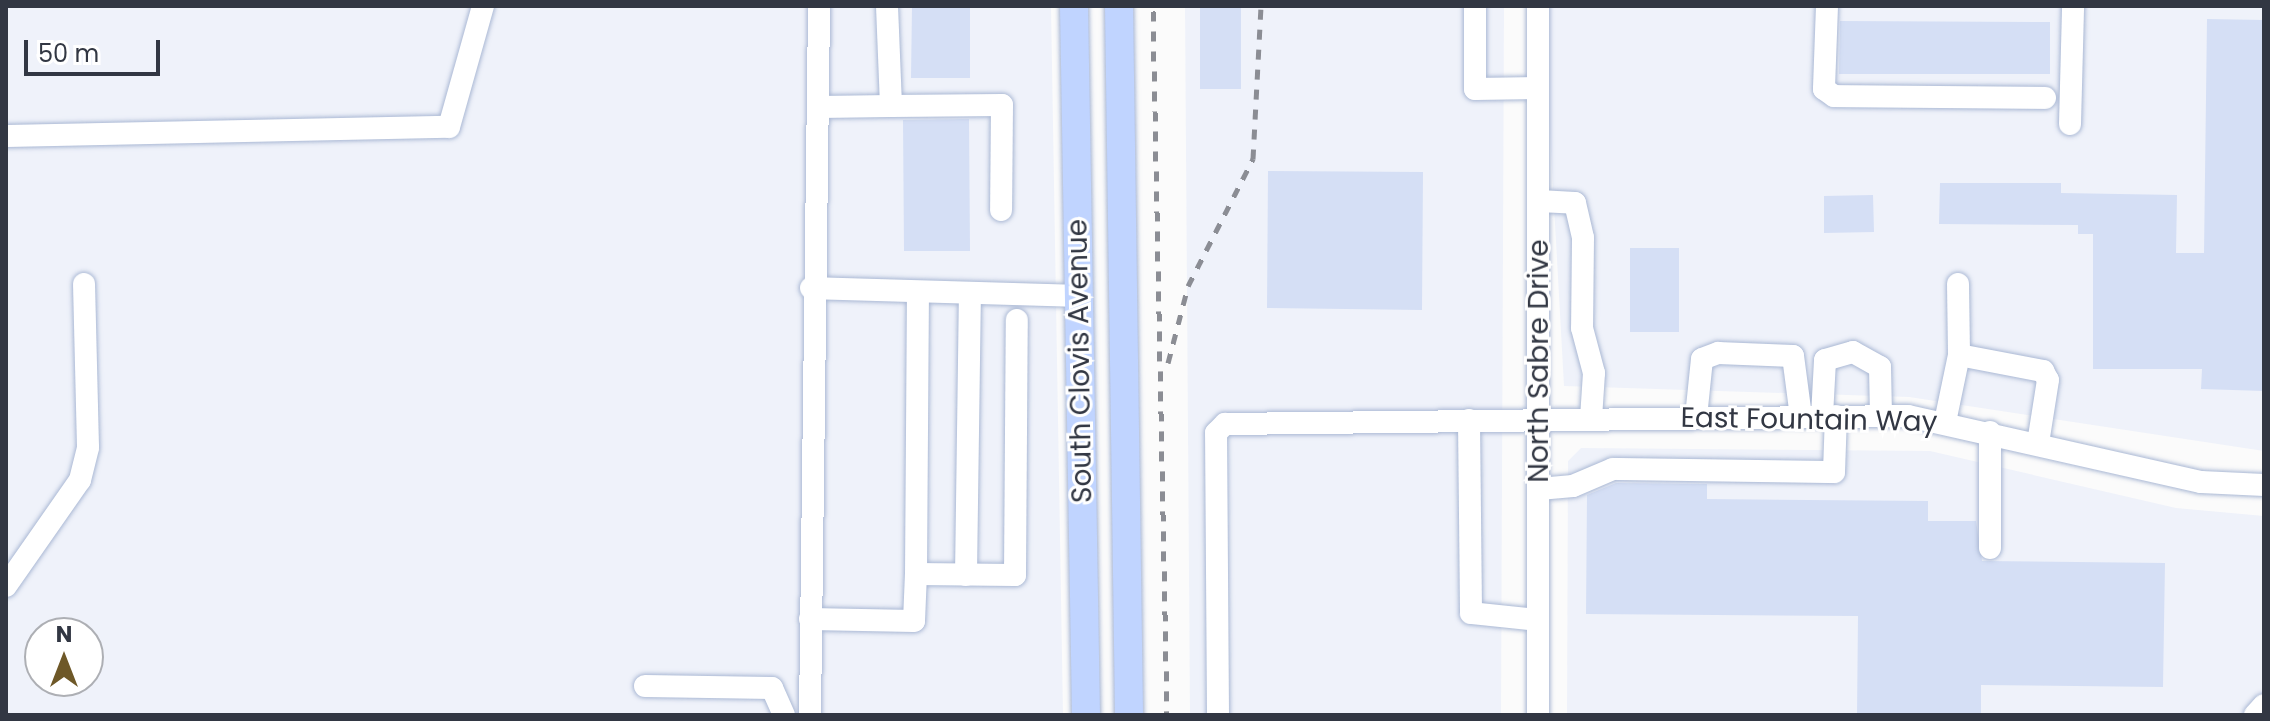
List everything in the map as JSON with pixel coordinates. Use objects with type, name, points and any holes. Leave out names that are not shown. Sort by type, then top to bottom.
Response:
[{"type":"main road","name":"South Clovis Avenue","points":[[1074,6],[1086,715]]},
{"type":"main road","name":"South Clovis Avenue","points":[[1119,6],[1129,715]]},
{"type":"street","points":[[6,136],[449,127],[483,6]]},
{"type":"street","points":[[810,715],[811,288],[820,107],[819,6]]},
{"type":"street","points":[[887,6],[891,106]]},
{"type":"street","points":[[1475,6],[1475,89],[1538,88]]},
{"type":"street","name":"North Sabre Drive","points":[[1538,6],[1538,715]]},
{"type":"street","points":[[1827,6],[1824,89],[1834,96],[2045,98]]},
{"type":"street","points":[[2070,124],[2073,6]]},
{"type":"street","points":[[820,107],[1002,105],[1001,210]]},
{"type":"street","points":[[1539,201],[1575,203],[1583,238],[1582,328],[1594,373],[1591,418]]},
{"type":"street","points":[[6,586],[80,480],[88,447],[84,284]]},
{"type":"street","points":[[1945,422],[1959,355],[1958,284]]},
{"type":"street","points":[[811,288],[1079,296]]},
{"type":"street","points":[[810,619],[914,621],[918,293]]},
{"type":"street","points":[[966,575],[970,294]]},
{"type":"street","points":[[916,574],[1015,575],[1017,320]]},
{"type":"street","points":[[1820,416],[1825,360],[1853,352],[1880,367],[1881,416]]},
{"type":"street","points":[[1539,489],[1573,486],[1613,469],[1834,472],[1820,416],[1793,356],[1718,353],[1702,359],[1696,417]]},
{"type":"street","points":[[1959,355],[2043,371],[2038,443]]},
{"type":"street","name":"East Fountain Way","points":[[1218,715],[1216,433],[1245,420],[1881,416],[1945,422],[2201,482],[2264,485]]},
{"type":"street","points":[[1469,420],[1471,613],[1538,620]]},
{"type":"street","points":[[1990,432],[1990,548]]},
{"type":"street","points":[[645,686],[772,688],[784,715]]},
{"type":"street","points":[[2255,715],[2264,705]]},
{"type":"shaded area","points":[[6,6],[1051,6],[1063,715],[6,715]]},
{"type":"shaded area","points":[[1185,6],[1504,6],[1501,715],[1190,715]]},
{"type":"shaded area","points":[[1543,6],[2264,6],[2264,451],[1909,397],[1564,386]]},
{"type":"shaded area","points":[[1581,448],[1930,451],[2176,508],[2264,516],[2264,715],[1567,715],[1568,461]]},
{"type":"building","points":[[912,6],[970,6],[970,78],[911,78]]},
{"type":"building","points":[[1200,6],[1241,6],[1241,89],[1200,89]]},
{"type":"building","points":[[2207,19],[2264,20],[2264,391],[2201,389],[2202,369],[2093,369],[2093,234],[2078,234],[2078,225],[1939,224],[1940,183],[2061,183],[2061,193],[2177,195],[2176,253],[2204,253]]},
{"type":"building","points":[[1840,21],[2050,22],[2050,74],[1839,74]]},
{"type":"building","points":[[969,119],[970,251],[904,251],[903,120]]},
{"type":"building","points":[[1268,171],[1423,172],[1422,310],[1267,308]]},
{"type":"building","points":[[1873,195],[1874,232],[1824,233],[1824,196]]},
{"type":"building","points":[[1630,248],[1679,248],[1679,332],[1630,332]]},
{"type":"building","points":[[1616,483],[1707,484],[1707,499],[1928,501],[1928,521],[1976,521],[1982,561],[2165,563],[2163,687],[1981,685],[1981,715],[1857,715],[1858,616],[1586,614],[1587,495]]},
{"type":"railway","points":[[1168,363],[1188,286],[1253,159],[1261,6]]},
{"type":"railway","points":[[1153,11],[1167,715]]}]
